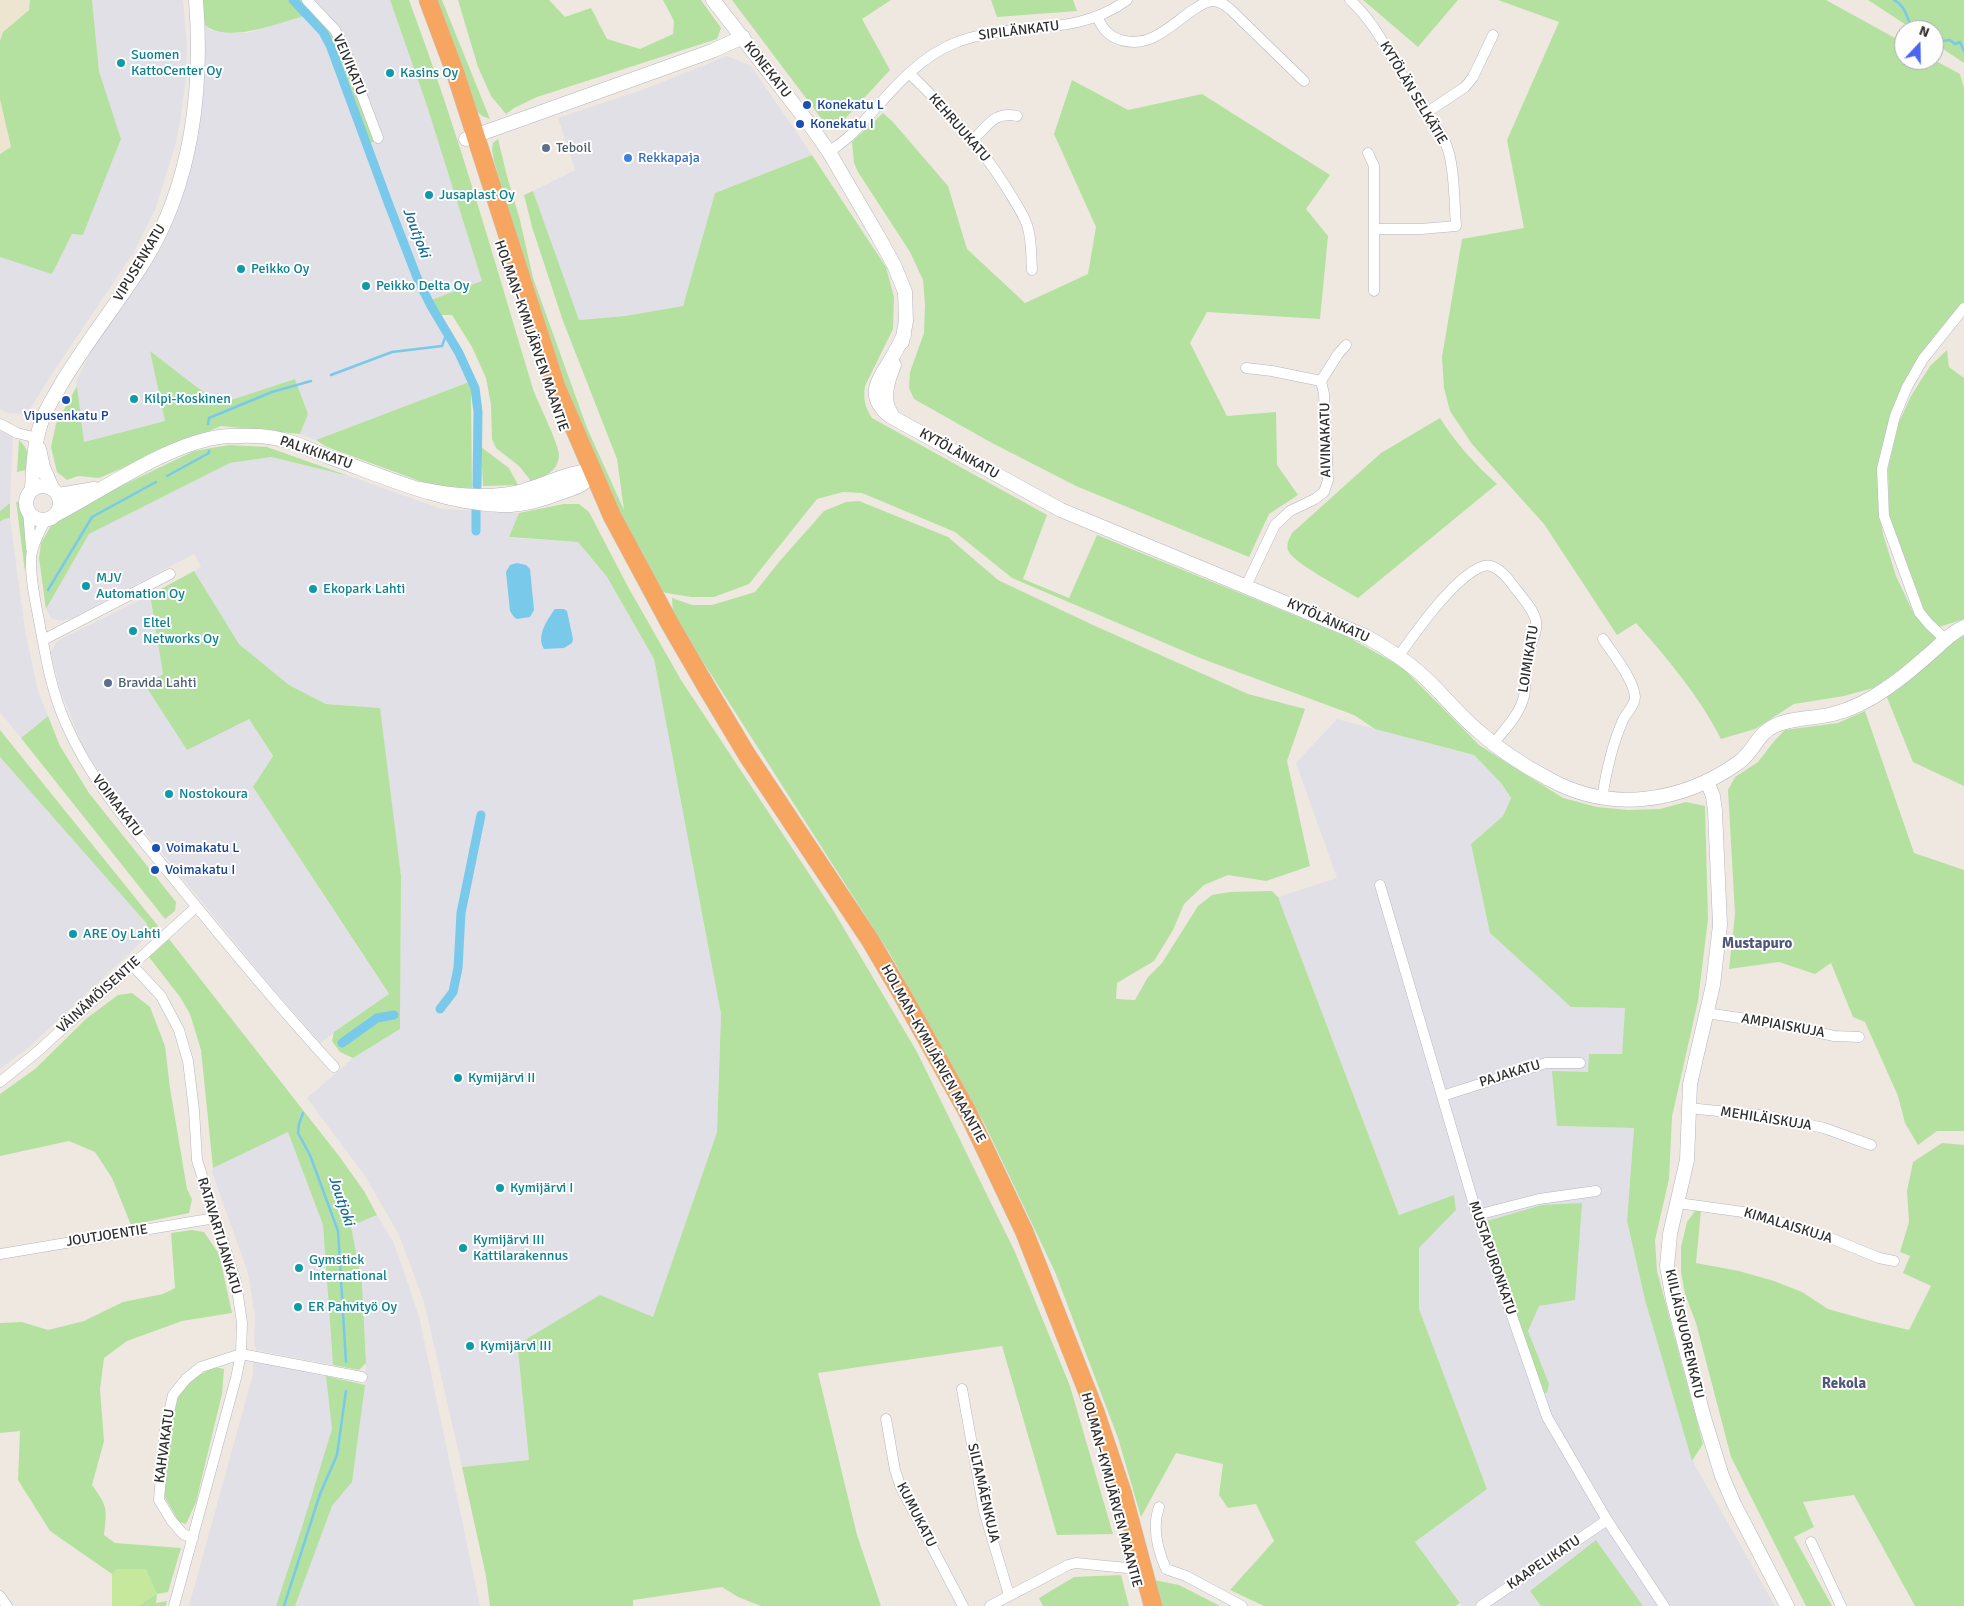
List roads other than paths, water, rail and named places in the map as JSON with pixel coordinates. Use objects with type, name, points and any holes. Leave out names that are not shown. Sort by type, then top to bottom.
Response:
[{"type":"highway","name":"HOLMAN–KYMIJÄRVEN MAANTIE","points":[[417,0],[471,138],[585,476],[612,516],[649,587],[747,755],[870,940],[937,1055],[967,1111],[1024,1231],[1109,1450],[1136,1540],[1153,1606]]},
{"type":"highway","name":"HOLMAN–KYMIJÄRVEN MAANTIE","points":[[428,0],[453,68],[471,138]]},
{"type":"highway","name":"HOLMAN–KYMIJÄRVEN MAANTIE","points":[[1080,1373],[1143,1606]]},
{"type":"street","name":"VIPUSENKATU","points":[[37,438],[41,421],[50,404],[80,355],[145,260],[157,239],[172,203],[184,168],[195,113],[198,59],[196,0]]},
{"type":"street","name":"VEIVIKATU","points":[[307,0],[335,30],[343,46],[378,138]]},
{"type":"street","points":[[713,0],[743,37]]},
{"type":"street","name":"KYTÖLÄN SELKÄTIE","points":[[1350,0],[1369,21],[1439,132],[1449,154],[1456,226],[1428,229],[1375,229]]},
{"type":"street","points":[[1097,17],[1102,29],[1108,34],[1129,42],[1142,42],[1163,32],[1205,3],[1218,1],[1230,9],[1304,81]]},
{"type":"street","name":"SIPILÄNKATU","points":[[829,152],[851,135],[908,73],[928,57],[953,44],[979,34],[1065,26],[1097,17],[1120,2]]},
{"type":"street","points":[[1426,113],[1465,87],[1474,77],[1493,35]]},
{"type":"street","name":"KONEKATU","points":[[471,138],[712,52],[743,37],[829,152],[900,278],[905,292],[906,305],[904,335],[885,377]]},
{"type":"street","name":"KEHRUUKATU","points":[[908,73],[973,140],[991,163],[1026,224],[1030,236],[1032,270]]},
{"type":"street","points":[[973,140],[997,116],[1006,113],[1017,116]]},
{"type":"street","points":[[1368,153],[1374,166],[1374,291]]},
{"type":"street","points":[[1946,640],[1929,624],[1920,612],[1884,516],[1882,469],[1895,416],[1907,387],[1923,359],[1964,308]]},
{"type":"street","points":[[1246,368],[1321,381],[1346,345]]},
{"type":"street","name":"KYTÖLÄNKATU","points":[[885,377],[875,390],[876,398],[886,412],[898,420],[1061,510],[1365,636],[1398,657],[1421,675],[1466,720],[1494,743],[1548,779],[1584,795],[1602,799],[1621,800],[1657,798],[1691,789],[1738,763],[1764,732],[1774,726],[1788,721],[1834,714],[1857,707],[1889,688],[1964,627]]},
{"type":"street","name":"AIVINAKATU","points":[[1246,586],[1275,525],[1290,511],[1315,499],[1324,492],[1328,480],[1328,471],[1324,394],[1321,381]]},
{"type":"street","points":[[0,424],[17,433],[37,438]]},
{"type":"street","name":"PALKKIKATU","points":[[99,488],[168,454],[203,441],[228,436],[268,437],[288,442],[421,489],[463,496],[500,495],[585,476]]},
{"type":"street","points":[[31,557],[27,499],[32,490],[37,438]]},
{"type":"street","points":[[37,438],[43,467],[60,505],[51,517]]},
{"type":"street","points":[[32,490],[42,486],[55,491],[99,488]]},
{"type":"street","points":[[28,510],[36,517],[51,517],[78,503],[99,488]]},
{"type":"street","name":"VOIMAKATU","points":[[51,517],[37,539],[31,557],[34,593],[51,682],[66,724],[84,761],[127,821],[196,907],[334,1067]]},
{"type":"street","name":"LOIMIKATU","points":[[1398,657],[1441,601],[1472,572],[1485,565],[1495,567],[1505,576],[1533,614],[1536,630],[1526,660],[1524,695],[1520,706],[1494,743]]},
{"type":"street","points":[[43,640],[170,574]]},
{"type":"street","points":[[1602,799],[1615,739],[1635,698],[1631,685],[1603,639]]},
{"type":"street","name":"KIILIÄISVUORENKATU","points":[[1707,781],[1716,811],[1720,925],[1714,975],[1691,1077],[1688,1108],[1687,1160],[1670,1234],[1667,1266],[1673,1300],[1704,1418],[1720,1468],[1734,1504],[1787,1606]]},
{"type":"street","name":"MUSTAPURONKATU","points":[[1380,884],[1477,1215],[1547,1417],[1607,1520],[1664,1606]]},
{"type":"street","name":"VÄINÄMÖISENTIE","points":[[0,1082],[36,1052],[196,907]]},
{"type":"street","name":"RATAVARTIJANKATU","points":[[132,965],[161,996],[179,1030],[188,1061],[197,1160],[236,1282],[242,1323],[241,1354],[236,1378],[174,1606]]},
{"type":"street","name":"AMPIAISKUJA","points":[[1706,1013],[1774,1023],[1834,1036],[1859,1037]]},
{"type":"street","name":"PAJAKATU","points":[[1442,1096],[1546,1063],[1580,1063]]},
{"type":"street","name":"MEHILÄISKUJA","points":[[1688,1108],[1769,1116],[1824,1128],[1871,1145]]},
{"type":"street","points":[[1477,1215],[1539,1199],[1596,1191]]},
{"type":"street","name":"KIMALAISKUJA","points":[[1678,1203],[1750,1213],[1823,1235],[1879,1258],[1894,1261]]},
{"type":"street","name":"JOUTJOENTIE","points":[[0,1254],[215,1218]]},
{"type":"street","name":"KAHVAKATU","points":[[193,1538],[183,1534],[170,1520],[159,1500],[166,1429],[173,1395],[186,1379],[201,1367],[241,1354],[362,1378]]},
{"type":"street","name":"SILTAMÄENKUJA","points":[[962,1389],[984,1511],[1009,1595]]},
{"type":"street","name":"KUMUKATU","points":[[886,1419],[895,1470],[901,1488],[963,1606]]},
{"type":"street","points":[[1159,1507],[1155,1518],[1160,1555],[1166,1569],[1186,1576],[1242,1606]]},
{"type":"street","name":"KAAPELIKATU","points":[[1481,1606],[1607,1520]]},
{"type":"street","points":[[1811,1542],[1841,1606]]},
{"type":"street","points":[[990,1606],[1076,1562],[1127,1568]]},
{"type":"street","points":[[0,1596],[7,1606]]},
{"type":"water","points":[[517,563],[526,565],[530,569],[534,610],[530,617],[517,619],[510,611],[506,572],[510,565]]},
{"type":"water","points":[[555,609],[567,611],[573,639],[572,643],[564,648],[544,649],[541,639],[542,634],[546,623]]},
{"type":"waterway","name":"Joutjoki","points":[[293,0],[323,32],[330,45],[418,280],[459,353],[475,388],[478,412],[477,486]]},
{"type":"waterway","points":[[1894,0],[1904,9],[1909,20]]},
{"type":"waterway","points":[[1944,41],[1950,40],[1955,44],[1960,42],[1964,51]]},
{"type":"waterway","points":[[331,375],[392,352],[442,346],[447,332]]},
{"type":"waterway","points":[[208,424],[209,418],[272,392],[311,381]]},
{"type":"waterway","points":[[167,476],[209,453],[209,451]]},
{"type":"waterway","points":[[48,590],[92,517],[156,482]]},
{"type":"waterway","name":"Joutjoki","points":[[476,511],[476,531]]},
{"type":"waterway","name":"Joutjoki","points":[[440,1009],[453,992],[458,968],[461,913],[481,815]]},
{"type":"waterway","name":"Joutjoki","points":[[342,1043],[377,1018],[394,1015]]},
{"type":"waterway","name":"Joutjoki","points":[[303,1113],[298,1133],[310,1155],[338,1231],[346,1362]]},
{"type":"waterway","name":"Joutjoki","points":[[284,1606],[320,1494],[337,1455],[346,1391]]},
{"type":"place","name":"Suomen KattoCenter Oy","points":[[121,63]]},
{"type":"place","name":"Kasins Oy","points":[[390,73]]},
{"type":"place","name":"Konekatu L","points":[[807,105]]},
{"type":"place","name":"Konekatu I","points":[[800,124]]},
{"type":"place","name":"Teboil","points":[[546,148]]},
{"type":"place","name":"Rekkapaja","points":[[628,158]]},
{"type":"place","name":"Jusaplast Oy","points":[[429,195]]},
{"type":"place","name":"Peikko Oy","points":[[241,269]]},
{"type":"place","name":"Peikko Delta Oy","points":[[366,286]]},
{"type":"place","name":"Kilpi-Koskinen","points":[[134,399]]},
{"type":"place","name":"Vipusenkatu P","points":[[66,400]]},
{"type":"place","name":"MJV Automation Oy","points":[[86,586]]},
{"type":"place","name":"Ekopark Lahti","points":[[313,589]]},
{"type":"place","name":"Eltel Networks Oy","points":[[133,631]]},
{"type":"place","name":"Bravida Lahti","points":[[108,683]]},
{"type":"place","name":"Nostokoura","points":[[169,794]]},
{"type":"place","name":"Voimakatu L","points":[[156,848]]},
{"type":"place","name":"Voimakatu I","points":[[155,870]]},
{"type":"place","name":"ARE Oy Lahti","points":[[73,934]]},
{"type":"place","name":"Kymijärvi II","points":[[458,1078]]},
{"type":"place","name":"Kymijärvi I","points":[[500,1188]]},
{"type":"place","name":"Kymijärvi III Kattilarakennus","points":[[463,1248]]},
{"type":"place","name":"Gymstick International","points":[[299,1268]]},
{"type":"place","name":"ER Pahvityö Oy","points":[[298,1307]]},
{"type":"place","name":"Kymijärvi III","points":[[470,1346]]},
{"type":"district","name":"Mustapuro","points":[[1757,944]]},
{"type":"district","name":"Rekola","points":[[1844,1384]]}]
